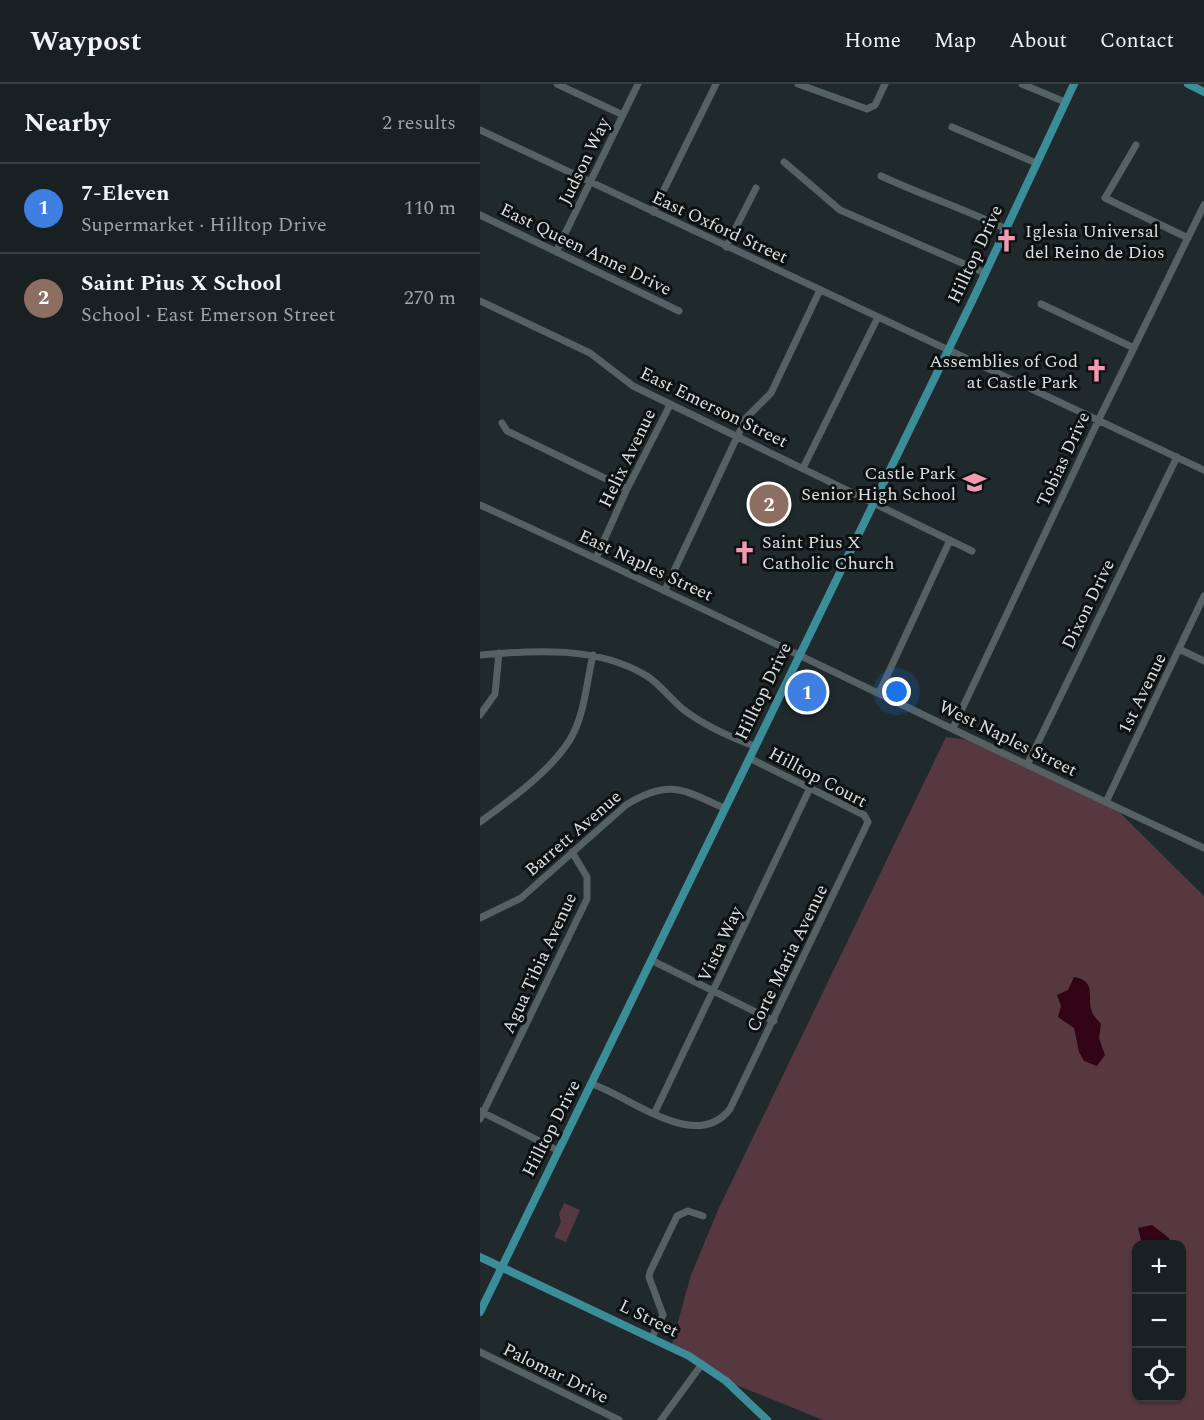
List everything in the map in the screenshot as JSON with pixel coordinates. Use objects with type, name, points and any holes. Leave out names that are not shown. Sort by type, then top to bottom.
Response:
[{"type":"main road","name":"Hilltop Drive","points":[[480,1312],[985,273],[1004,228],[1074,84]]},
{"type":"main road","points":[[1188,84],[1204,92]]},
{"type":"main road","name":"L Street","points":[[480,1257],[652,1337],[702,1364],[726,1381],[767,1420]]},
{"type":"street","points":[[558,84],[623,115]]},
{"type":"street","name":"Judson Way","points":[[556,252],[638,84]]},
{"type":"street","points":[[653,212],[716,84]]},
{"type":"street","points":[[798,84],[867,109],[875,105],[885,84]]},
{"type":"street","points":[[1022,84],[1065,102]]},
{"type":"street","points":[[952,127],[1036,163]]},
{"type":"street","name":"East Oxford Street","points":[[480,130],[1204,470]]},
{"type":"street","points":[[1136,145],[1105,198],[1188,238]]},
{"type":"street","points":[[784,162],[840,210],[985,273]]},
{"type":"street","points":[[881,176],[924,197],[969,212],[1004,228]]},
{"type":"street","points":[[726,247],[756,188]]},
{"type":"street","name":"Tobias Drive","points":[[953,728],[1099,419],[1204,205]]},
{"type":"street","name":"East Queen Anne Drive","points":[[480,215],[680,311]]},
{"type":"street","points":[[665,590],[749,412],[771,393],[820,290]]},
{"type":"street","name":"East Emerson Street","points":[[480,301],[590,353],[633,386],[670,405],[972,551]]},
{"type":"street","points":[[1041,304],[1134,348]]},
{"type":"street","points":[[803,468],[878,317]]},
{"type":"street","name":"Helix Avenue","points":[[596,558],[627,489],[670,405]]},
{"type":"street","points":[[502,423],[507,431],[627,489]]},
{"type":"street","name":"Dixon Drive","points":[[1027,765],[1177,458]]},
{"type":"street","name":"East Naples Street","points":[[480,505],[799,654]]},
{"type":"street","points":[[879,693],[950,540]]},
{"type":"street","name":"1st Avenue","points":[[1107,802],[1204,596]]},
{"type":"street","points":[[1179,649],[1204,661]]},
{"type":"street","points":[[480,655],[499,653],[593,655],[634,669],[649,677],[685,711],[713,729],[754,746]]},
{"type":"street","points":[[480,716],[495,694],[499,653]]},
{"type":"street","name":"West Naples Street","points":[[799,654],[1204,848]]},
{"type":"street","points":[[480,822],[547,766],[569,740],[578,722],[593,655]]},
{"type":"street","name":"Hilltop Court","points":[[749,758],[864,815],[868,822],[866,827]]},
{"type":"street","name":"Barrett Avenue","points":[[480,918],[521,898],[626,805],[646,793],[674,788],[724,808]]},
{"type":"street","name":"Vista Way","points":[[655,1112],[810,788]]},
{"type":"street","name":"Corte Maria Avenue","points":[[592,1084],[685,1126],[698,1127],[718,1121],[734,1102],[866,827]]},
{"type":"street","name":"Agua Tibia Avenue","points":[[481,1114],[587,899],[587,877],[572,852]]},
{"type":"street","points":[[651,960],[774,1021]]},
{"type":"street","points":[[481,1114],[557,1150]]},
{"type":"street","points":[[652,1337],[663,1315],[649,1277],[650,1272],[677,1216],[688,1211],[703,1216]]},
{"type":"street","name":"Palomar Drive","points":[[480,1352],[619,1420]]},
{"type":"street","points":[[661,1420],[702,1364]]},
{"type":"shaded area","points":[[946,737],[985,742],[1107,800],[1204,896],[1204,1420],[823,1420],[724,1380],[671,1347],[691,1275],[718,1210]]},
{"type":"shaded area","points":[[1074,977],[1086,982],[1089,986],[1090,1007],[1101,1024],[1099,1038],[1105,1055],[1097,1066],[1084,1061],[1079,1052],[1074,1028],[1058,1017],[1061,1006],[1057,995],[1068,990]]},
{"type":"shaded area","points":[[564,1203],[580,1210],[566,1242],[554,1237],[561,1222],[559,1214]]},
{"type":"shaded area","points":[[1152,1225],[1170,1240],[1141,1240],[1138,1228]]},
{"type":"place","name":"Iglesia Universal del Reino de Dios","points":[[1007,241]]},
{"type":"place","name":"Assemblies of God at Castle Park","points":[[1096,371]]},
{"type":"place","name":"Castle Park Senior High School","points":[[974,483]]},
{"type":"place","name":"Saint Pius X School","points":[[769,504]]},
{"type":"place","name":"Saint Pius X Catholic Church","points":[[744,552]]},
{"type":"place","name":"7-Eleven","points":[[807,692]]}]
